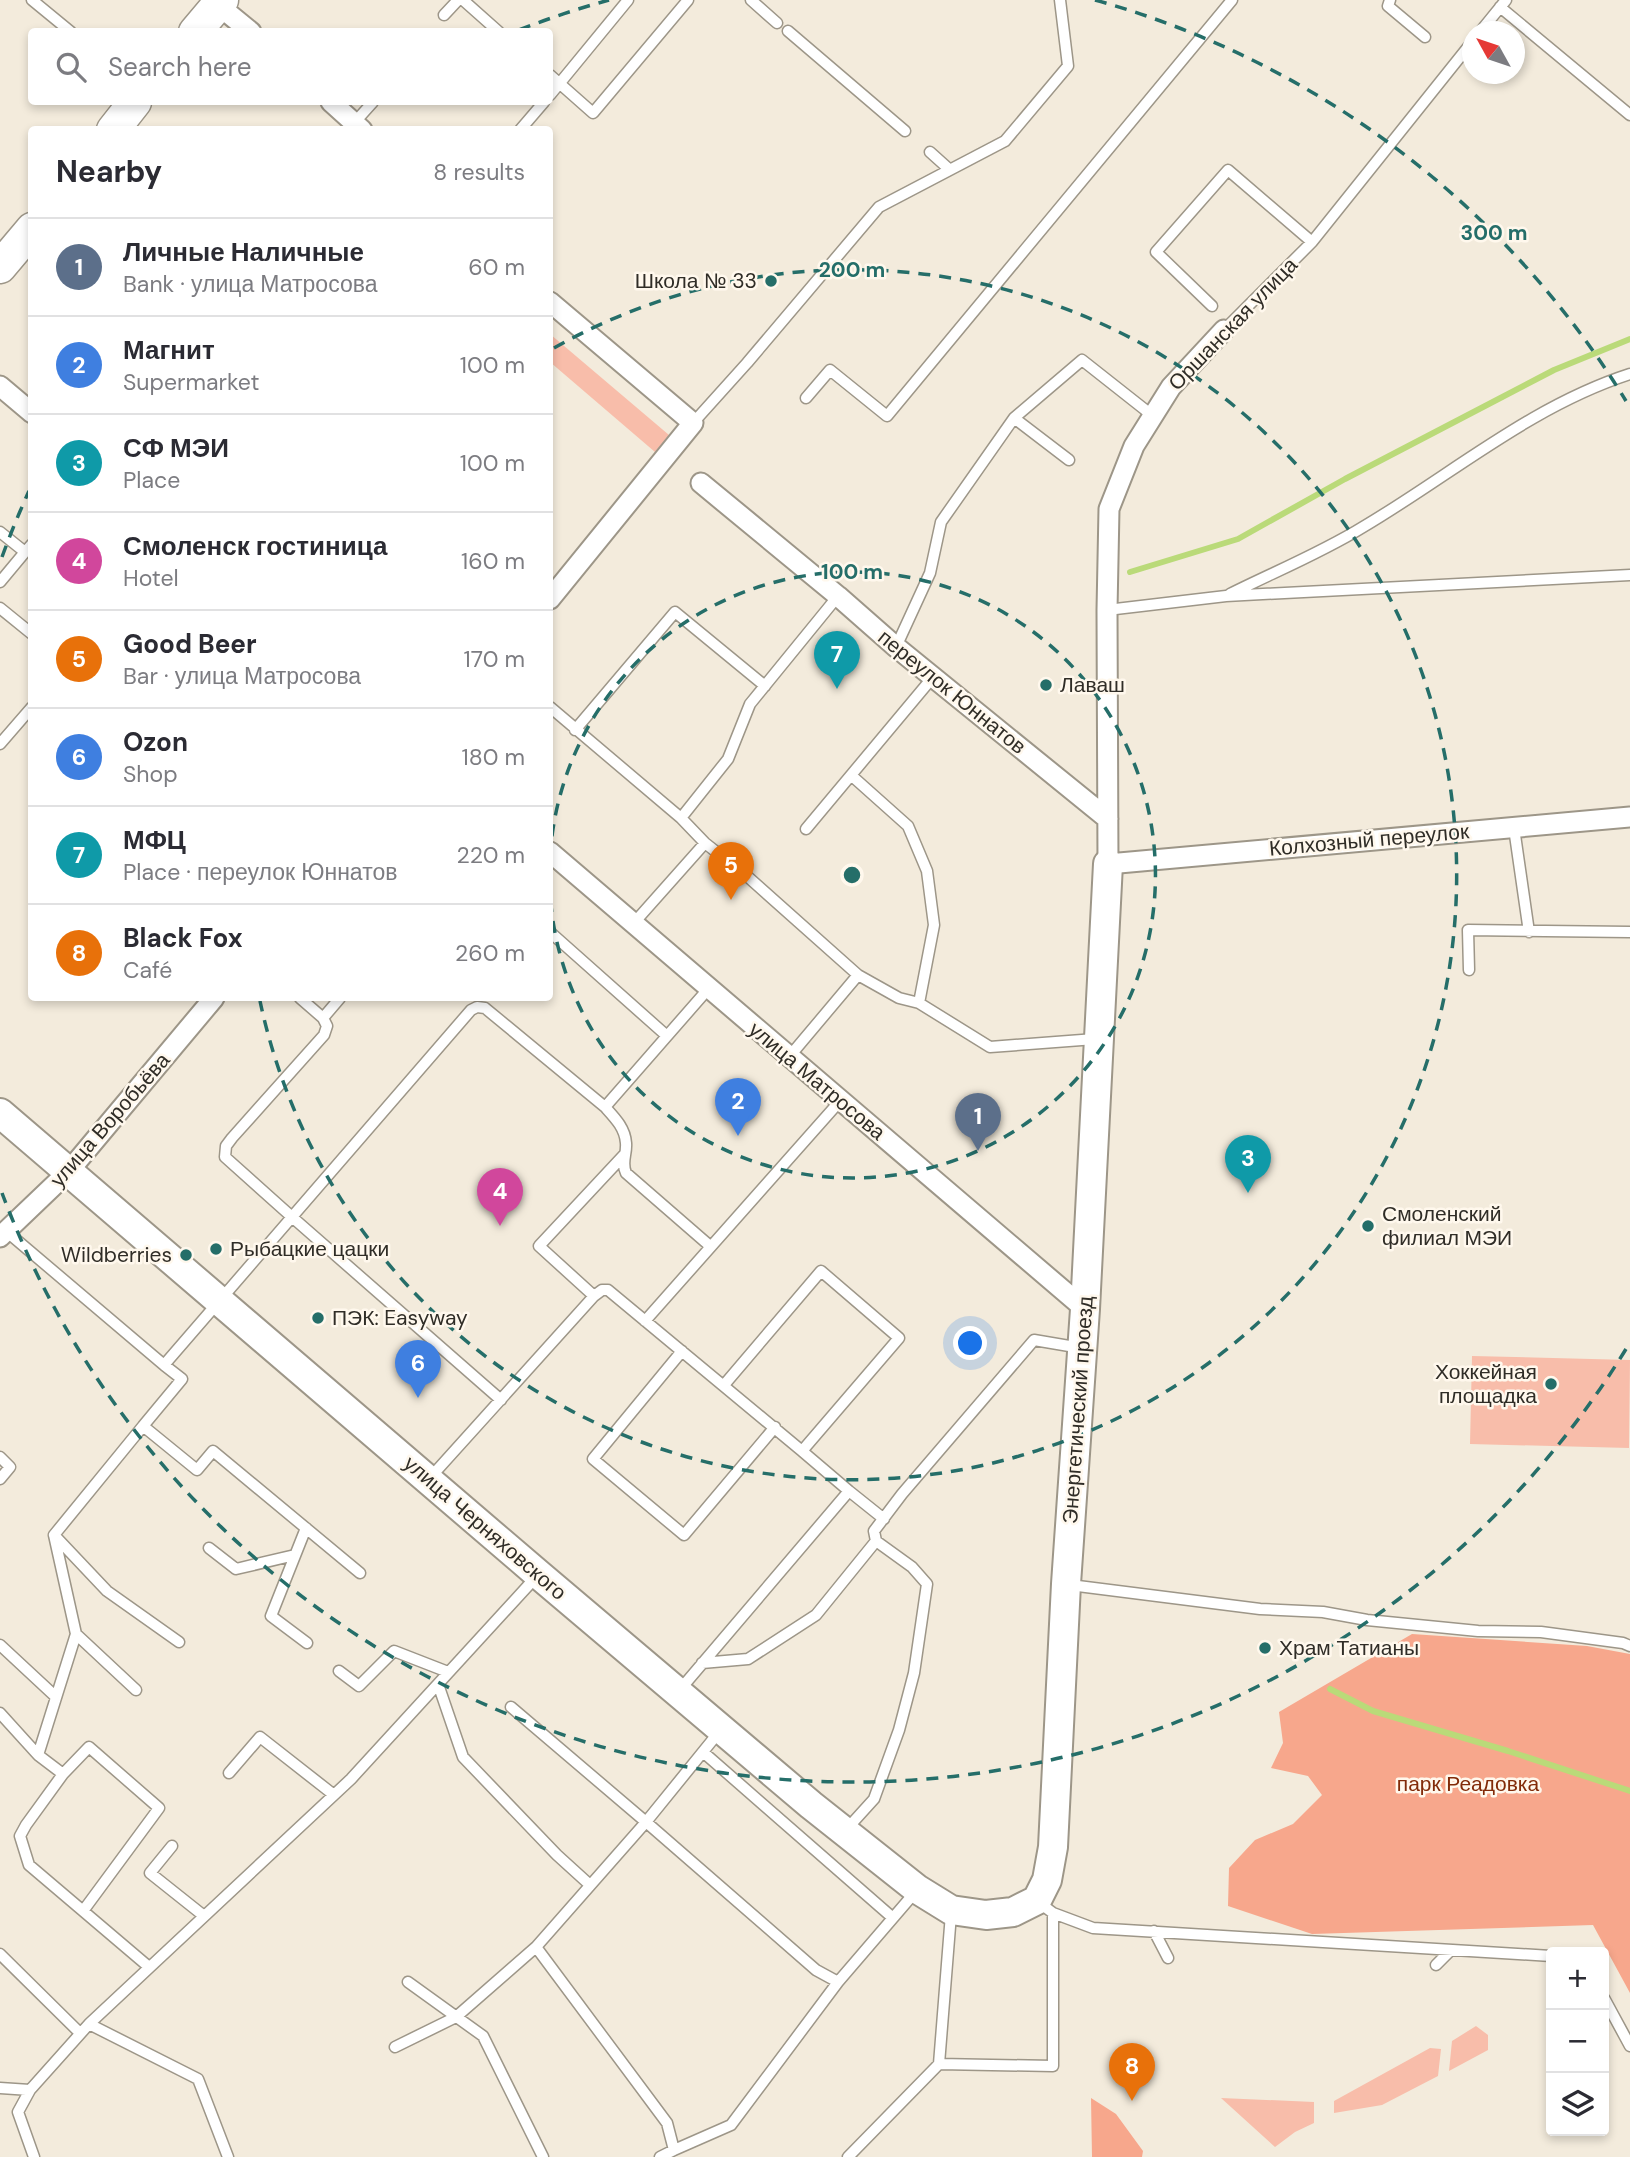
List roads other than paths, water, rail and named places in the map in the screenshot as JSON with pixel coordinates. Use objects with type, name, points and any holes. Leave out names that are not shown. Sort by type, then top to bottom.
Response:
[{"type":"main road","points":[[198,28],[220,2]]},
{"type":"main road","points":[[116,126],[133,105]]},
{"type":"main road","points":[[0,267],[28,234]]},
{"type":"street","points":[[220,2],[247,28]]},
{"type":"street","points":[[334,105],[359,126]]},
{"type":"street","points":[[553,305],[693,423],[553,595]]},
{"type":"street","name":"Оршанская улица","points":[[1108,864],[1109,509],[1134,446],[1171,387],[1224,330]]},
{"type":"street","points":[[0,386],[28,410]]},
{"type":"street","name":"переулок Юннатов","points":[[701,483],[896,647],[1108,819]]},
{"type":"street","name":"Колхозный переулок","points":[[1108,864],[1630,817]]},
{"type":"street","name":"улица Матросова","points":[[553,855],[1085,1309]]},
{"type":"street","name":"Энергетический проезд","points":[[1045,1907],[1054,1847],[1066,1584],[1085,1309],[1108,864]]},
{"type":"street","name":"улица Воробьёва","points":[[3,1234],[69,1171],[211,1001]]},
{"type":"street","name":"улица Черняховского","points":[[0,1113],[538,1574],[845,1832],[917,1889],[951,1910],[986,1915],[1045,1907]]},
{"type":"lane","points":[[32,0],[66,28]]},
{"type":"lane","points":[[444,15],[460,0],[494,28]]},
{"type":"lane","points":[[553,90],[628,0]]},
{"type":"lane","points":[[553,78],[593,113],[688,0]]},
{"type":"lane","points":[[751,0],[777,23]]},
{"type":"lane","points":[[693,423],[879,207],[1005,141],[1068,66],[1060,0]]},
{"type":"lane","points":[[806,398],[830,370],[887,416],[1232,0]]},
{"type":"lane","points":[[1390,0],[1388,6],[1425,37]]},
{"type":"lane","points":[[1489,21],[1503,4],[1630,115]]},
{"type":"lane","points":[[788,32],[905,131]]},
{"type":"lane","name":"Оршанская улица","points":[[1224,330],[1312,242],[1462,54]]},
{"type":"lane","points":[[359,126],[371,105]]},
{"type":"lane","points":[[523,126],[541,105]]},
{"type":"lane","points":[[930,152],[950,170]]},
{"type":"lane","points":[[1212,306],[1156,252],[1228,170],[1312,242]]},
{"type":"lane","points":[[896,647],[930,573],[940,522],[1014,418],[1082,360],[1153,416]]},
{"type":"lane","points":[[1226,596],[1362,528],[1542,411],[1604,382],[1630,374]]},
{"type":"lane","points":[[1014,418],[1069,460]]},
{"type":"lane","points":[[0,532],[28,548],[0,582]]},
{"type":"lane","points":[[1107,610],[1226,596],[1630,575]]},
{"type":"lane","points":[[681,818],[728,759],[750,704],[838,596]]},
{"type":"lane","points":[[0,608],[28,631]]},
{"type":"lane","points":[[575,730],[675,612],[765,686]]},
{"type":"lane","points":[[806,830],[933,677]]},
{"type":"lane","points":[[553,710],[681,818],[705,843],[748,877],[858,975],[899,998],[919,1003],[989,1047],[1099,1038]]},
{"type":"lane","points":[[0,744],[28,712]]},
{"type":"lane","points":[[852,776],[908,826],[927,870],[934,925],[919,1003]]},
{"type":"lane","points":[[1514,828],[1529,932]]},
{"type":"lane","points":[[633,924],[705,843]]},
{"type":"lane","points":[[1469,971],[1468,930],[1630,932]]},
{"type":"lane","points":[[553,935],[667,1036]]},
{"type":"lane","points":[[789,1057],[858,975]]},
{"type":"lane","points":[[605,1107],[709,988]]},
{"type":"lane","points":[[304,1001],[324,1018],[327,1026],[324,1035],[226,1146],[225,1157],[501,1400]]},
{"type":"lane","points":[[324,1018],[338,1001]]},
{"type":"lane","points":[[164,1365],[471,1010],[477,1007],[485,1008],[605,1107],[622,1126],[626,1144],[623,1166],[626,1173],[710,1246]]},
{"type":"lane","points":[[645,1321],[840,1101]]},
{"type":"lane","points":[[594,1296],[539,1246],[624,1155]]},
{"type":"lane","points":[[3,1234],[182,1379],[54,1535]]},
{"type":"lane","points":[[724,1385],[821,1271],[899,1338],[802,1451]]},
{"type":"lane","points":[[428,1480],[594,1296],[602,1290],[608,1290],[884,1519]]},
{"type":"lane","points":[[845,1832],[874,1798],[899,1730],[914,1673],[927,1584],[912,1567],[876,1541],[874,1531],[902,1494],[1034,1340],[1082,1348]]},
{"type":"lane","points":[[682,1351],[593,1459],[684,1535],[775,1427]]},
{"type":"lane","points":[[143,1426],[197,1470],[213,1451],[359,1573]]},
{"type":"lane","points":[[0,1457],[10,1467],[0,1479]]},
{"type":"lane","points":[[678,1692],[849,1491]]},
{"type":"lane","points":[[306,1528],[271,1616],[307,1643]]},
{"type":"lane","points":[[38,1755],[76,1634],[54,1535]]},
{"type":"lane","points":[[54,1535],[107,1591],[179,1642]]},
{"type":"lane","points":[[702,1663],[748,1659],[816,1615],[876,1541]]},
{"type":"lane","points":[[209,1548],[236,1569],[295,1555]]},
{"type":"lane","points":[[34,2157],[18,2112],[30,2090],[89,2024],[351,1779],[538,1574]]},
{"type":"lane","points":[[1066,1584],[1247,1607],[1323,1612],[1367,1620],[1478,1631],[1541,1632],[1630,1646]]},
{"type":"lane","points":[[76,1634],[136,1690]]},
{"type":"lane","points":[[0,1645],[56,1697]]},
{"type":"lane","points":[[339,1671],[359,1686],[394,1651],[448,1672]]},
{"type":"lane","points":[[438,1684],[463,1757],[557,1855],[590,1885]]},
{"type":"lane","points":[[511,1707],[816,1970],[838,1982]]},
{"type":"lane","points":[[1,1716],[38,1755],[63,1774]]},
{"type":"lane","points":[[396,2047],[456,2017],[536,1947],[646,1822],[722,1729]]},
{"type":"lane","points":[[229,1773],[260,1737],[334,1795]]},
{"type":"lane","points":[[83,1911],[159,1808],[89,1747],[63,1774],[20,1836],[29,1865],[83,1911],[149,1967]]},
{"type":"lane","points":[[703,1752],[893,1918]]},
{"type":"lane","points":[[172,1846],[150,1873],[204,1916]]},
{"type":"lane","points":[[660,2157],[731,2125],[838,1982],[917,1889]]},
{"type":"lane","points":[[940,2064],[1053,2066],[1045,1907],[1093,1928],[1546,1956]]},
{"type":"lane","points":[[848,2157],[940,2064],[951,1910]]},
{"type":"lane","points":[[1154,1931],[1168,1958]]},
{"type":"lane","points":[[536,1947],[667,2123],[674,2150]]},
{"type":"lane","points":[[1436,1965],[1451,1950]]},
{"type":"lane","points":[[0,1954],[80,2033]]},
{"type":"lane","points":[[408,1982],[483,2036],[543,2157]]},
{"type":"lane","points":[[1609,2007],[1630,2046]]},
{"type":"lane","points":[[89,2024],[198,2079],[228,2157]]},
{"type":"lane","points":[[0,2088],[30,2090]]},
{"type":"waterway","points":[[1130,572],[1238,539],[1345,479],[1554,370],[1630,339]]},
{"type":"waterway","points":[[1330,1689],[1373,1711],[1630,1791]]},
{"type":"place","name":"Школа № 33","points":[[771,281]]},
{"type":"place","name":"Лаваш","points":[[1046,685]]},
{"type":"place","name":"МФЦ","points":[[837,689]]},
{"type":"place","name":"Good Beer","points":[[731,900]]},
{"type":"place","name":"Магнит","points":[[738,1136]]},
{"type":"place","name":"Личные Наличные","points":[[978,1151]]},
{"type":"place","name":"СФ МЭИ","points":[[1248,1193]]},
{"type":"place","name":"Смоленск гостиница","points":[[500,1226]]},
{"type":"place","name":"Смоленский филиал МЭИ","points":[[1368,1226]]},
{"type":"place","name":"Рыбацкие цацки","points":[[216,1249]]},
{"type":"place","name":"Wildberries","points":[[186,1255]]},
{"type":"place","name":"ПЭК: Easyway","points":[[318,1318]]},
{"type":"place","name":"Хоккейная площадка","points":[[1551,1384]]},
{"type":"place","name":"Ozon","points":[[418,1398]]},
{"type":"place","name":"Храм Татианы","points":[[1265,1648]]},
{"type":"place","name":"Black Fox","points":[[1132,2101]]},
{"type":"park label","name":"парк Реадовка","points":[[1468,1784]]}]
